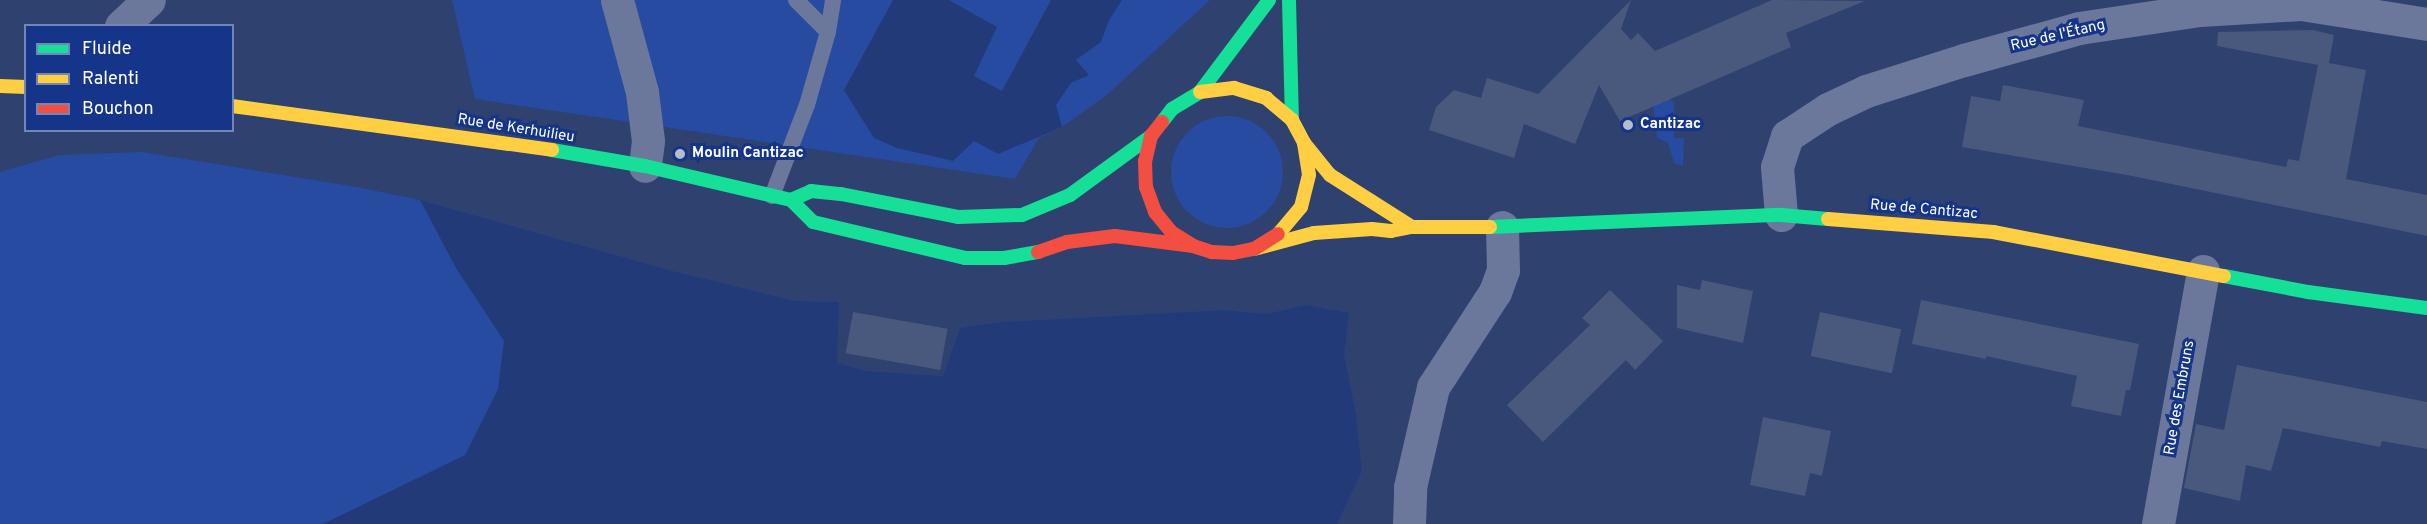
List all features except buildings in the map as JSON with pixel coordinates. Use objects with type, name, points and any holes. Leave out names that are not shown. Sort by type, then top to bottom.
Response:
[{"type":"main road","points":[[1193,246],[1171,232],[1155,212],[1149,195],[1145,161],[1151,136],[1172,109],[1200,92],[1242,39],[1269,0]]},
{"type":"main road","points":[[1288,0],[1292,120]]},
{"type":"main road","points":[[0,86],[24,87]]},
{"type":"main road","points":[[1200,92],[1234,88],[1266,98],[1292,120],[1305,143],[1330,175],[1413,227]]},
{"type":"main road","name":"Rue de Kerhuilieu","points":[[234,106],[510,143],[645,165],[791,200],[811,191],[841,194],[958,217],[1022,215],[1070,195],[1151,136]]},
{"type":"main road","points":[[791,200],[813,222],[965,258],[1004,258],[1034,254],[1066,242],[1115,236],[1193,246],[1212,252],[1233,253],[1254,249],[1281,232],[1301,207],[1309,175],[1305,143]]},
{"type":"main road","name":"Rue de Cantizac","points":[[1254,249],[1314,233],[1372,229],[1391,231],[1413,227],[1502,227],[1781,215],[1993,232],[2308,292],[2427,308]]},
{"type":"street","points":[[124,24],[148,0]]},
{"type":"street","points":[[617,0],[642,92],[648,141],[645,165]]},
{"type":"street","name":"Rue de l'Étang","points":[[1781,215],[1777,166],[1787,136],[1828,110],[1866,91],[1964,60],[2079,28],[2200,9],[2301,4],[2427,24]]},
{"type":"street","points":[[1409,524],[1410,487],[1433,387],[1495,292],[1503,270],[1502,227]]},
{"type":"street","name":"Rue des Embruns","points":[[2158,524],[2203,272]]},
{"type":"lane","points":[[796,0],[828,32]]},
{"type":"lane","points":[[772,196],[783,162],[793,147],[828,32],[833,0]]},
{"type":"shaded area","points":[[452,0],[1210,0],[1108,94],[1062,127],[1039,138],[1015,179],[475,99]]},
{"type":"shaded area","points":[[893,0],[949,0],[997,27],[974,76],[1002,91],[1051,0],[1122,0],[1109,20],[1101,42],[1076,60],[1089,75],[1071,83],[1056,105],[1062,127],[998,154],[974,141],[953,161],[897,148],[874,138],[844,90]]},
{"type":"shaded area","points":[[1663,96],[1674,102],[1674,138],[1684,138],[1683,166],[1674,163],[1668,143],[1657,138],[1653,103]]},
{"type":"shaded area","points":[[1227,116],[1248,120],[1267,132],[1279,151],[1283,172],[1279,193],[1267,212],[1248,224],[1227,228],[1206,224],[1187,212],[1175,193],[1171,172],[1175,151],[1187,132],[1206,120]]},
{"type":"shaded area","points":[[142,152],[357,187],[420,200],[669,270],[795,301],[839,302],[837,363],[866,371],[943,376],[960,328],[1000,322],[1224,310],[1266,314],[1306,305],[1349,313],[1344,355],[1356,414],[1362,471],[1337,524],[0,524],[0,172],[59,155]]},
{"type":"shaded area","points":[[420,200],[669,270],[795,301],[839,302],[837,363],[866,371],[943,376],[960,328],[1000,322],[1224,310],[1266,314],[1306,305],[1349,313],[1344,355],[1356,414],[1362,471],[1337,524],[323,524],[465,455],[498,389],[504,341],[456,268]]},
{"type":"traffic: fast","points":[[1162,122],[1172,109],[1200,92],[1269,0]]},
{"type":"traffic: fast","points":[[1289,0],[1292,120]]},
{"type":"traffic: fast","points":[[791,200],[811,191],[841,194],[958,217],[1022,215],[1070,195],[1151,136]]},
{"type":"traffic: fast","points":[[552,150],[645,166],[791,200],[813,222],[965,258],[1004,258],[1038,252]]},
{"type":"traffic: fast","points":[[1490,227],[1781,215],[1828,219]]},
{"type":"traffic: fast","points":[[2224,276],[2308,292],[2427,308]]},
{"type":"traffic: slow","points":[[0,86],[24,87]]},
{"type":"traffic: slow","points":[[1200,92],[1234,88],[1266,98],[1292,120],[1304,143],[1309,175],[1301,207],[1278,234]]},
{"type":"traffic: slow","points":[[234,106],[552,150]]},
{"type":"traffic: slow","points":[[1304,143],[1330,175],[1412,227]]},
{"type":"traffic: slow","points":[[1828,219],[1993,232],[2224,276]]},
{"type":"traffic: slow","points":[[1254,249],[1314,233],[1372,229],[1391,231],[1412,227],[1490,227]]},
{"type":"traffic: jam","points":[[1162,122],[1151,136],[1145,161],[1146,187],[1155,212],[1171,232],[1193,246],[1212,252],[1233,253],[1254,249],[1278,234]]},
{"type":"traffic: jam","points":[[1038,252],[1067,242],[1115,236],[1193,246]]},
{"type":"place","name":"Cantizac","points":[[1628,125]]},
{"type":"place","name":"Moulin Cantizac","points":[[680,154]]}]
